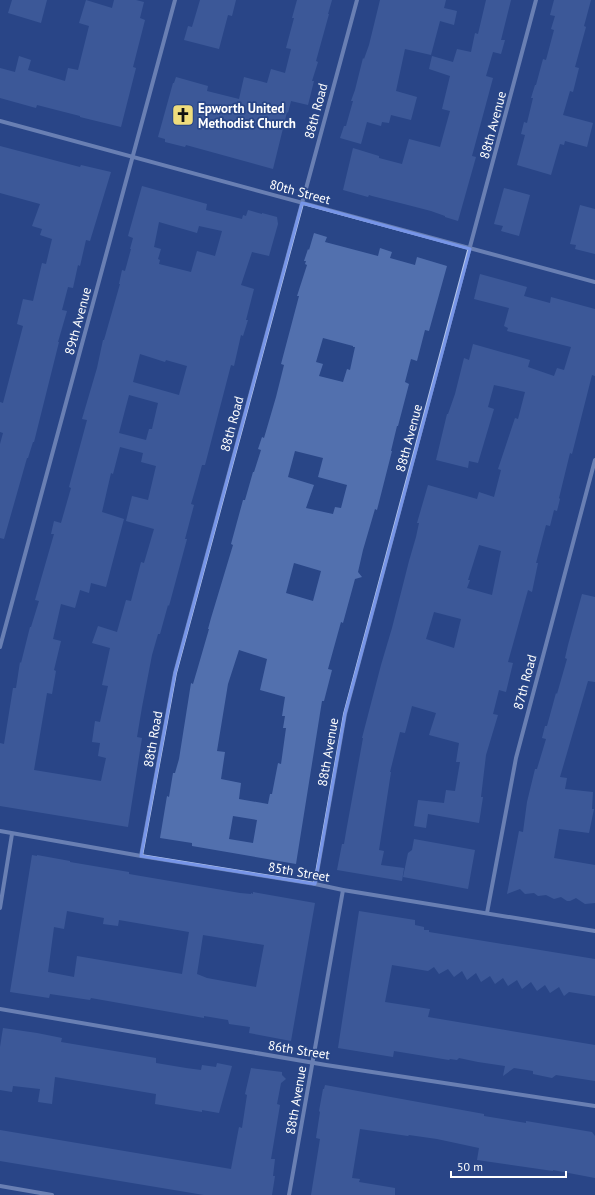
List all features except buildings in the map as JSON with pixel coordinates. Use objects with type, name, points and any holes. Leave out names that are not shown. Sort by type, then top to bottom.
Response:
[{"type":"street","name":"89th Avenue","points":[[0,647],[175,0]]},
{"type":"street","name":"88th Road","points":[[141,856],[175,673],[357,0]]},
{"type":"street","name":"88th Avenue","points":[[315,884],[345,714],[536,0]]},
{"type":"street","name":"80th Street","points":[[0,121],[595,282]]},
{"type":"street","name":"87th Road","points":[[487,913],[516,758],[595,460]]},
{"type":"street","name":"85th Street","points":[[0,831],[343,890],[595,931]]},
{"type":"street","points":[[0,908],[12,834]]},
{"type":"street","name":"88th Avenue","points":[[289,1195],[343,890]]},
{"type":"street","name":"86th Street","points":[[0,1009],[312,1062],[595,1106]]},
{"type":"street","points":[[0,1186],[52,1195]]},
{"type":"highlighted area","points":[[302,203],[470,249],[345,714],[315,884],[141,856],[175,673]]},
{"type":"place","name":"Epworth United Methodist Church","points":[[183,115]]}]
